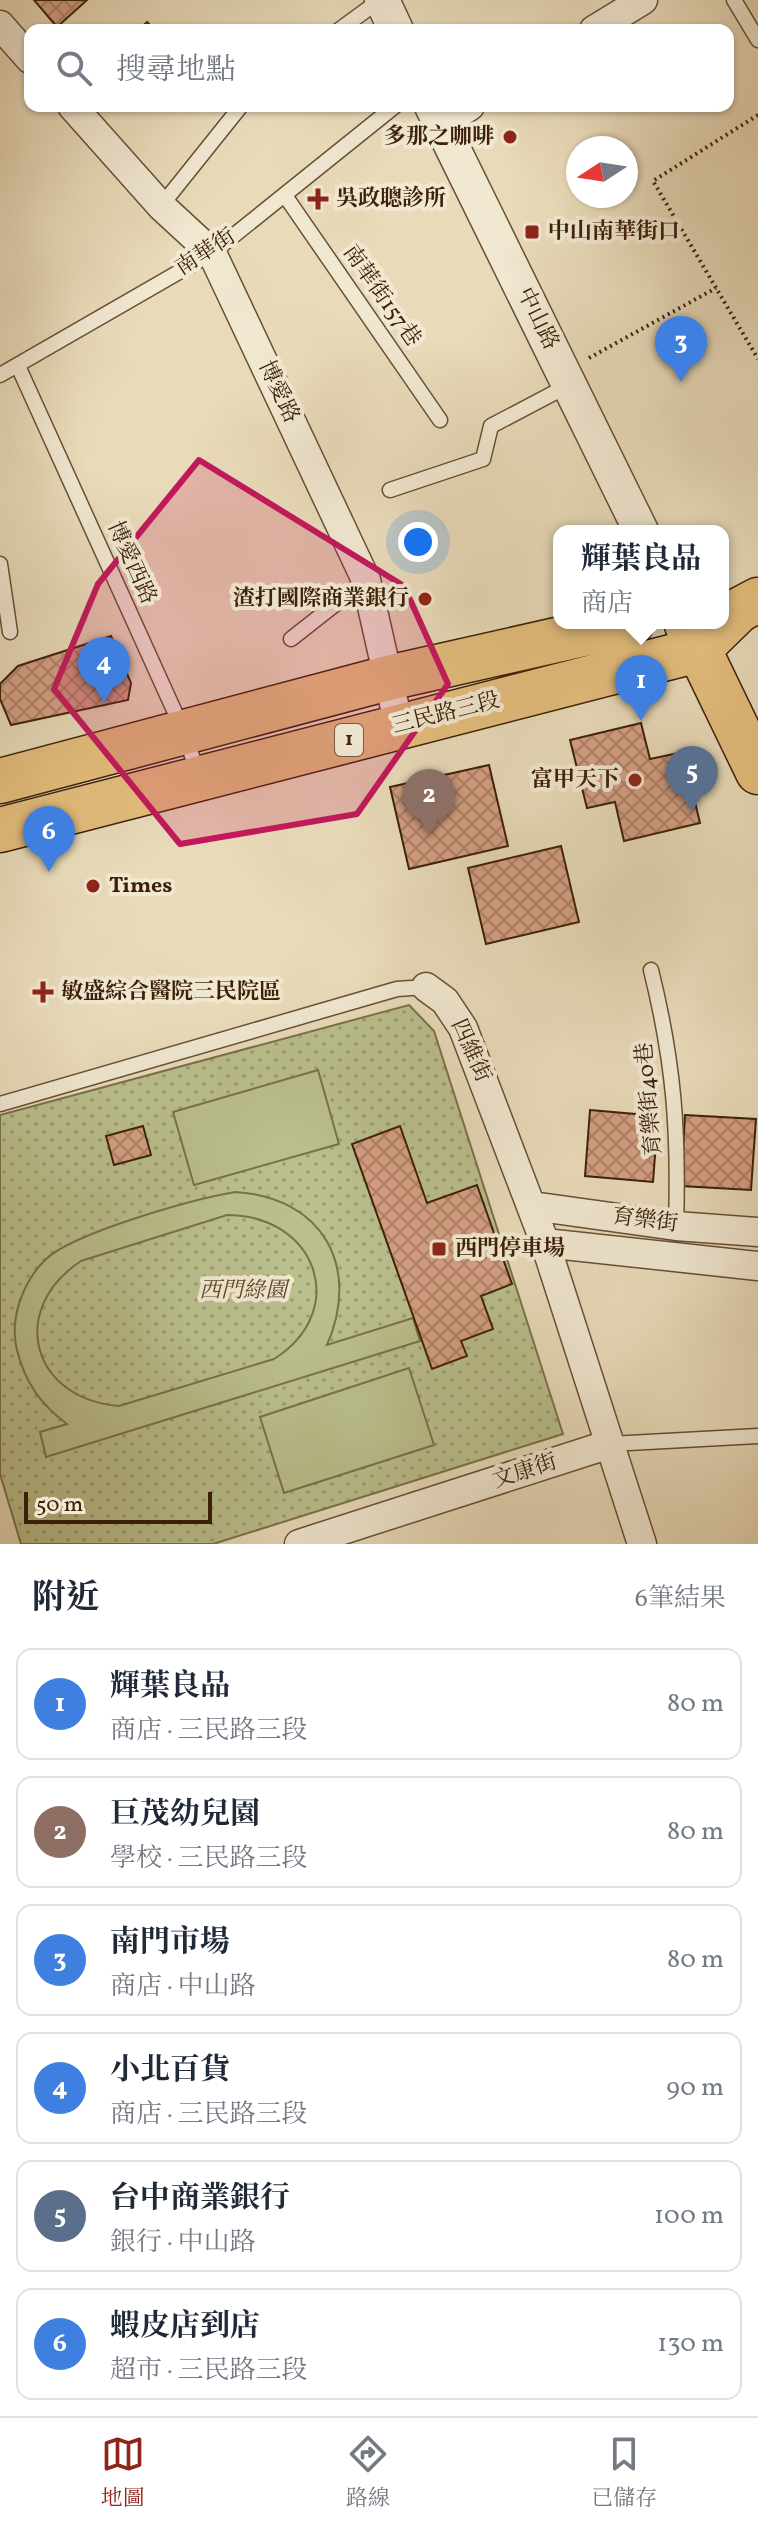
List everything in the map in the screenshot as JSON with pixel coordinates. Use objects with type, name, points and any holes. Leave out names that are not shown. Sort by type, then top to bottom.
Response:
[{"type":"main road","name":"1","points":[[0,781],[388,678],[605,629]]},
{"type":"main road","name":"三民路三段","points":[[0,830],[399,726],[692,636]]},
{"type":"main road","points":[[692,636],[758,772]]},
{"type":"street","points":[[382,0],[393,24]]},
{"type":"street","points":[[604,24],[643,0]]},
{"type":"street","points":[[0,25],[24,52]]},
{"type":"street","name":"博愛路","points":[[77,112],[161,206],[212,253],[366,580],[399,726]]},
{"type":"street","name":"中山路","points":[[436,115],[638,525]]},
{"type":"street","name":"四維街","points":[[426,987],[445,1001],[463,1028],[545,1243],[642,1544]]},
{"type":"street","name":"育樂街","points":[[532,1206],[676,1226],[758,1232]]},
{"type":"street","name":"育樂街","points":[[545,1243],[758,1266]]},
{"type":"street","name":"文康街","points":[[299,1544],[610,1444]]},
{"type":"lane","points":[[348,24],[382,0]]},
{"type":"lane","points":[[734,0],[758,40]]},
{"type":"lane","points":[[161,206],[236,112]]},
{"type":"lane","name":"南華街","points":[[0,375],[212,253],[286,197],[388,112]]},
{"type":"lane","name":"南華街157巷","points":[[286,197],[440,420]]},
{"type":"lane","name":"博愛西路","points":[[18,366],[183,730],[201,780]]},
{"type":"lane","points":[[390,490],[483,459],[491,426],[566,378]]},
{"type":"lane","points":[[0,564],[10,632]]},
{"type":"lane","points":[[291,639],[366,580]]},
{"type":"lane","name":"育樂街40巷","points":[[651,970],[669,1041],[679,1138],[676,1226]]},
{"type":"lane","name":"四維街","points":[[0,1104],[397,989],[426,987]]},
{"type":"lane","name":"文康街","points":[[610,1444],[758,1436]]},
{"type":"path","points":[[758,115],[653,181],[758,359]]},
{"type":"path","points":[[566,378],[716,288]]},
{"type":"highlighted area","points":[[199,460],[404,586],[448,684],[357,814],[180,844],[54,689],[98,584]]},
{"type":"green space","name":"西門綠園","points":[[409,1005],[434,1031],[563,1434],[213,1544],[21,1544],[0,1474],[0,1115]]},
{"type":"green space","points":[[318,1070],[339,1144],[194,1185],[173,1112]]},
{"type":"green space","points":[[235,1192],[266,1197],[291,1207],[312,1222],[327,1241],[336,1264],[339,1289],[336,1316],[327,1345],[413,1318],[420,1341],[46,1457],[40,1432],[67,1424],[35,1392],[17,1350],[17,1314],[30,1279],[45,1260],[80,1239],[135,1218]],"holes":[[[227,1215],[258,1219],[283,1231],[301,1248],[313,1269],[316,1292],[312,1316],[298,1339],[274,1359],[119,1406],[89,1400],[66,1387],[49,1370],[40,1349],[38,1327],[43,1303],[58,1281],[81,1261]]]},
{"type":"green space","points":[[409,1368],[434,1445],[284,1493],[260,1417]]},
{"type":"building","points":[[34,0],[87,0],[60,24],[54,24]]},
{"type":"building","points":[[111,636],[131,683],[128,700],[11,725],[0,699],[0,684],[18,666]]},
{"type":"building","name":"富甲天下","points":[[641,723],[650,759],[683,752],[700,823],[624,841],[615,802],[587,808],[570,740]]},
{"type":"building","points":[[489,765],[508,846],[409,869],[390,787]]},
{"type":"building","points":[[561,846],[579,922],[486,944],[468,868]]},
{"type":"building","points":[[590,1110],[658,1116],[653,1182],[585,1176]]},
{"type":"building","points":[[685,1115],[756,1119],[751,1190],[681,1186]]},
{"type":"building","points":[[143,1126],[151,1155],[114,1165],[106,1136]]},
{"type":"building","points":[[400,1126],[427,1203],[477,1185],[512,1284],[481,1296],[493,1329],[461,1341],[467,1356],[432,1369],[352,1144]]},
{"type":"place","name":"多那之咖啡","points":[[510,137]]},
{"type":"place","name":"吳政聰診所","points":[[318,199]]},
{"type":"place","name":"中山南華街口","points":[[532,232]]},
{"type":"place","name":"南門市場","points":[[681,382]]},
{"type":"place","name":"渣打國際商業銀行","points":[[425,599]]},
{"type":"place","name":"小北百貨","points":[[104,703]]},
{"type":"place","name":"輝葉良品","points":[[641,721]]},
{"type":"place","name":"富甲天下","points":[[635,780]]},
{"type":"place","name":"台中商業銀行","points":[[692,812]]},
{"type":"place","name":"巨茂幼兒園","points":[[429,835]]},
{"type":"place","name":"蝦皮店到店","points":[[49,872]]},
{"type":"place","name":"Times","points":[[93,886]]},
{"type":"place","name":"敏盛綜合醫院三民院區","points":[[43,992]]},
{"type":"place","name":"西門停車場","points":[[439,1249]]}]
